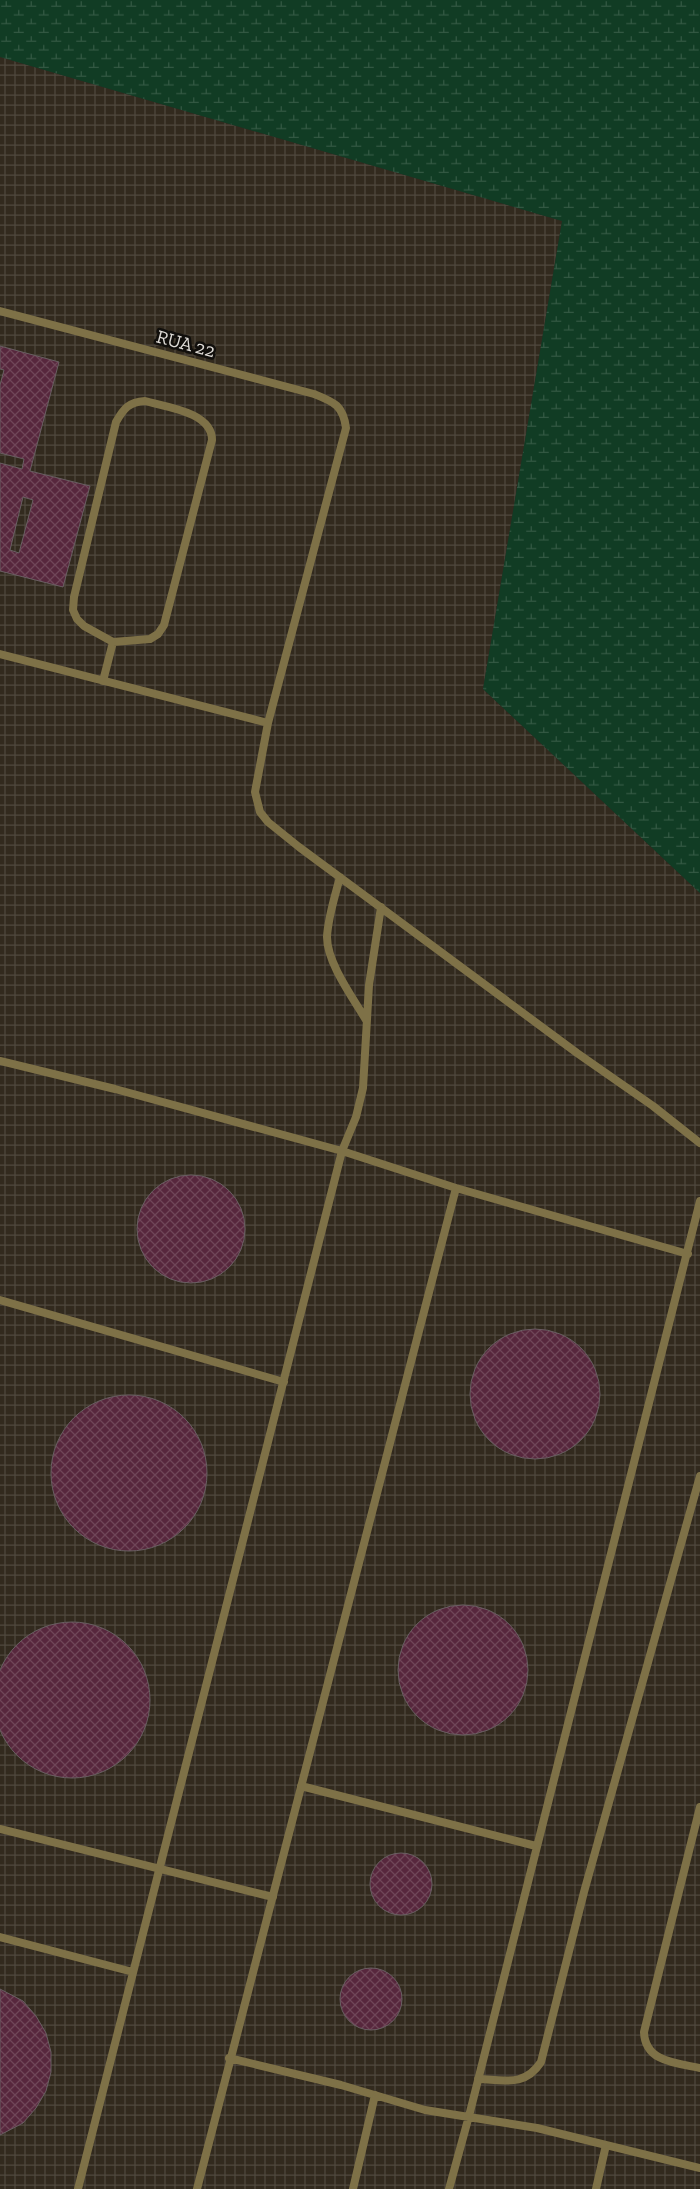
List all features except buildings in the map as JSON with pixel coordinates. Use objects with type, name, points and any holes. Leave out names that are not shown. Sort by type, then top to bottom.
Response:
[{"type":"lane","name":"RUA 22","points":[[0,311],[314,394],[339,407],[346,428],[268,723]]},
{"type":"lane","points":[[145,401],[176,409],[205,421],[212,432],[212,440],[164,625],[158,634],[150,639],[113,642],[84,626],[76,619],[73,610],[74,597],[116,422],[127,405],[133,402],[145,401]]},
{"type":"lane","points":[[103,681],[113,642]]},
{"type":"lane","points":[[0,654],[268,723],[255,792],[260,812],[268,822],[577,1053],[653,1106],[700,1143]]},
{"type":"lane","points":[[340,877],[329,924],[327,943],[340,976],[366,1020]]},
{"type":"lane","points":[[78,2189],[342,1151],[356,1117],[363,1088],[369,985],[381,907]]},
{"type":"lane","points":[[0,1061],[115,1088],[342,1151],[456,1188],[688,1254]]},
{"type":"lane","points":[[197,2189],[229,2058],[273,1897],[456,1188]]},
{"type":"lane","points":[[449,2189],[688,1254],[700,1200]]},
{"type":"lane","points":[[0,1300],[284,1382]]},
{"type":"lane","points":[[478,2079],[523,2079],[530,2076],[541,2062],[584,1892],[700,1476]]},
{"type":"lane","points":[[301,1786],[536,1846]]},
{"type":"lane","points":[[700,1807],[644,2032],[646,2048],[656,2056],[700,2068]]},
{"type":"lane","points":[[0,1829],[273,1897]]},
{"type":"lane","points":[[0,1937],[133,1972]]},
{"type":"lane","points":[[229,2058],[375,2095],[425,2110],[537,2128],[700,2168]]},
{"type":"lane","points":[[353,2189],[375,2095]]},
{"type":"lane","points":[[596,2189],[606,2145]]},
{"type":"shaded area","points":[[0,57],[562,221],[483,689],[700,893],[700,2189],[0,2189]]},
{"type":"green space","points":[[0,0],[700,0],[700,893],[483,689],[562,221],[0,57]]}]
